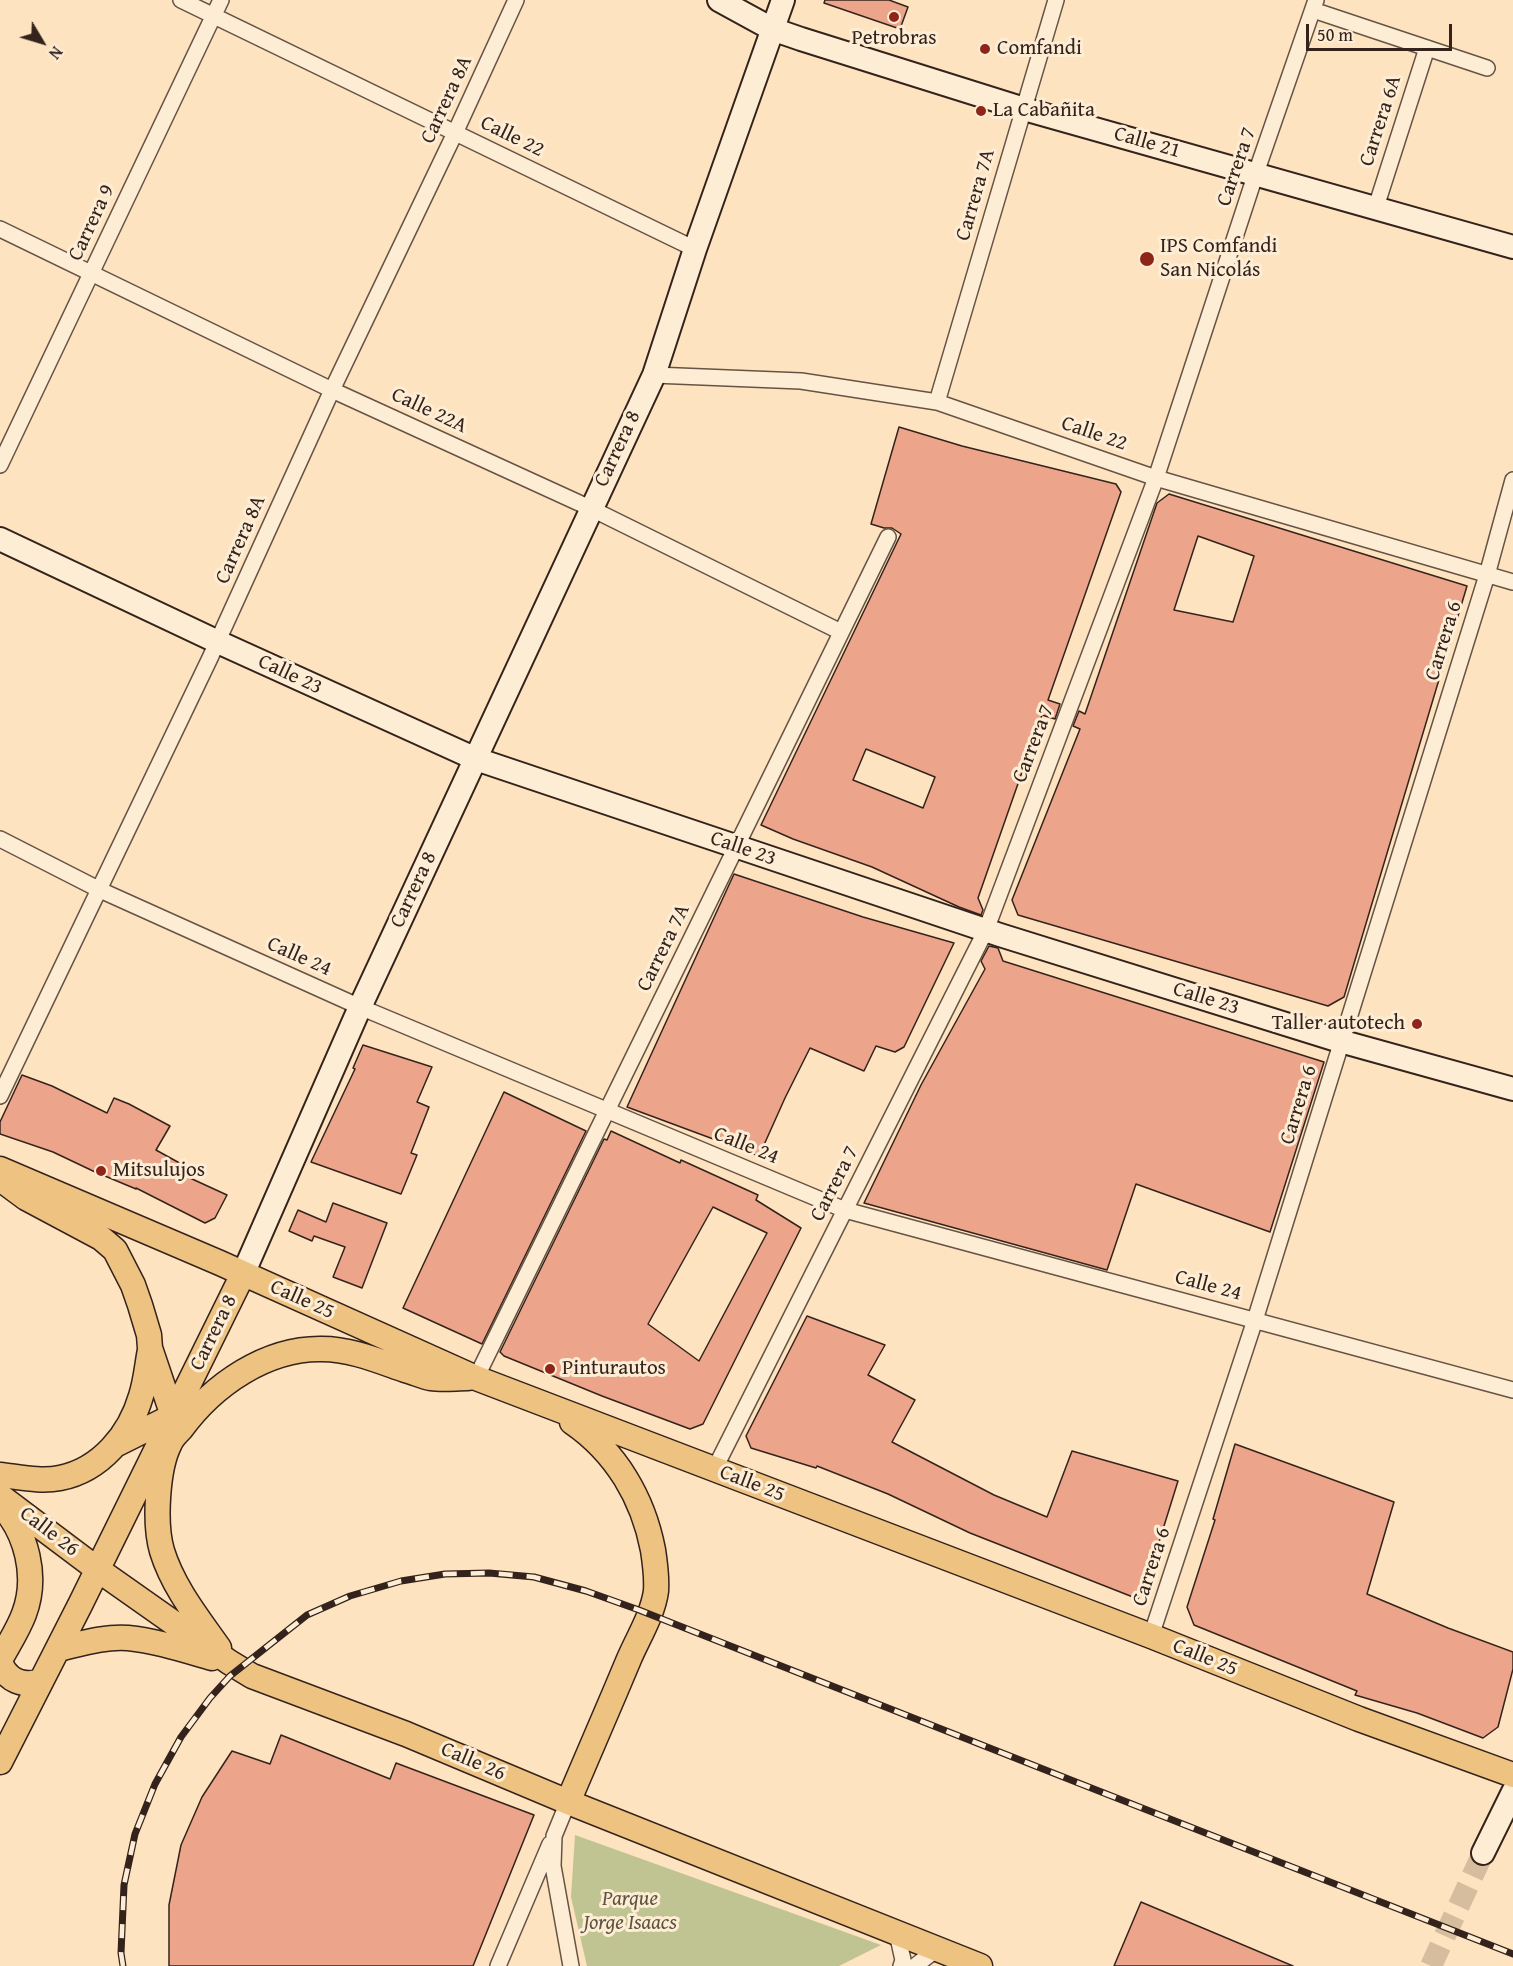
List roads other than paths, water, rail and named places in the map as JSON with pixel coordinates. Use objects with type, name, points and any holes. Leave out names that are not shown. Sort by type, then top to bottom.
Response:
[{"type":"main road","name":"Calle 21","points":[[719,0],[772,29],[1024,109],[1513,247]]},
{"type":"main road","name":"Carrera 8","points":[[5,1753],[243,1274],[360,1007],[590,508],[654,375],[695,249],[783,0]]},
{"type":"main road","name":"Calle 23","points":[[0,539],[218,642],[476,759],[986,930],[1340,1041],[1513,1089]]},
{"type":"main road","name":"Calle 25","points":[[0,1169],[476,1378],[1151,1636],[1359,1719],[1513,1775]]},
{"type":"main road","points":[[0,1179],[26,1198],[101,1238],[115,1250],[129,1276],[140,1305],[149,1335],[150,1348],[142,1395],[127,1429],[115,1445],[93,1464],[59,1479],[0,1475]]},
{"type":"main road","points":[[115,1445],[173,1416],[150,1348]]},
{"type":"main road","points":[[229,1662],[185,1599],[161,1549],[157,1514],[160,1480],[170,1443],[191,1414],[221,1387],[253,1366],[285,1353],[322,1349],[349,1353],[432,1378],[476,1378]]},
{"type":"main road","points":[[547,1404],[586,1431],[610,1454],[633,1489],[648,1525],[655,1564],[656,1592],[648,1614],[568,1802]]},
{"type":"main road","name":"Calle 26","points":[[0,1496],[97,1569],[252,1676],[406,1734],[568,1802],[980,1966]]},
{"type":"main road","points":[[0,1504],[22,1537],[30,1574],[29,1594],[24,1614],[0,1661],[8,1676],[16,1681],[24,1684],[41,1681]]},
{"type":"main road","points":[[58,1649],[93,1641],[126,1638],[156,1643],[229,1662]]},
{"type":"main road","points":[[0,1722],[7,1733],[5,1753]]},
{"type":"main road","points":[[1483,1853],[1513,1792]]},
{"type":"street","name":"Calle 22","points":[[181,0],[695,249]]},
{"type":"street","name":"Carrera 9","points":[[0,465],[221,0]]},
{"type":"street","name":"Carrera 8A","points":[[0,1096],[218,642],[332,390],[516,0]]},
{"type":"street","name":"Carrera 7A","points":[[937,402],[1056,0]]},
{"type":"street","points":[[1315,5],[1427,48],[1487,68]]},
{"type":"street","name":"Carrera 7","points":[[714,1470],[986,930],[1156,478],[1256,173],[1315,5]]},
{"type":"street","name":"Carrera 6A","points":[[1376,207],[1427,48]]},
{"type":"street","name":"Calle 22A","points":[[0,229],[332,390],[590,508],[841,632]]},
{"type":"street","name":"Calle 22","points":[[654,375],[801,381],[937,402],[1156,478],[1513,582]]},
{"type":"street","name":"Carrera 6","points":[[1151,1636],[1255,1320],[1487,575],[1513,480]]},
{"type":"street","name":"Carrera 7A","points":[[476,1378],[888,537]]},
{"type":"street","name":"Calle 24","points":[[0,839],[100,890],[360,1007],[845,1210],[1513,1390]]},
{"type":"street","points":[[498,1966],[568,1802]]},
{"type":"street","points":[[554,1836],[552,1866],[571,1966]]},
{"type":"street","points":[[897,1933],[903,1959],[901,1966]]},
{"type":"street","points":[[915,1966],[937,1949]]},
{"type":"tunnel","points":[[1431,1966],[1483,1853]]},
{"type":"railway","points":[[123,1966],[121,1953],[124,1885],[135,1834],[155,1784],[181,1737],[210,1698],[230,1676],[307,1615],[350,1596],[401,1581],[445,1574],[489,1573],[534,1577],[586,1591],[639,1610],[1513,1954]]},
{"type":"place","name":"Petrobras","points":[[894,17]]},
{"type":"place","name":"Comfandi","points":[[985,49]]},
{"type":"place","name":"La Cabañita","points":[[981,111]]},
{"type":"place","name":"IPS Comfandi San Nicolás","points":[[1147,259]]},
{"type":"place","name":"Taller autotech","points":[[1417,1024]]},
{"type":"place","name":"Mitsulujos","points":[[101,1171]]},
{"type":"place","name":"Pinturautos","points":[[550,1369]]},
{"type":"park label","name":"Parque Jorge Isaacs","points":[[630,1912]]}]
